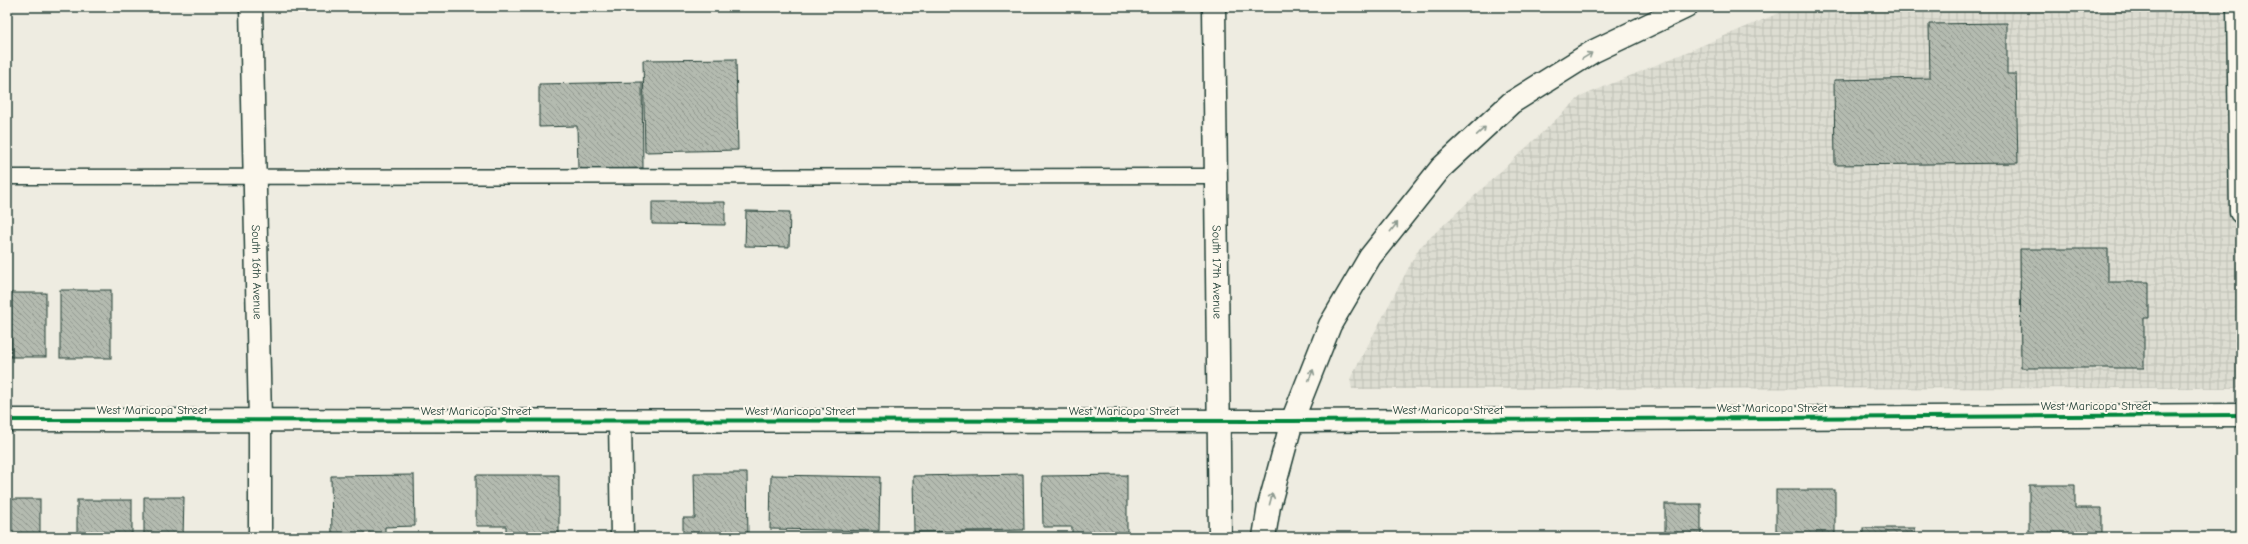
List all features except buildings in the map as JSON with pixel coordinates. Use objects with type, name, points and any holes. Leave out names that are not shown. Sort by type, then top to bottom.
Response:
[{"type":"street","name":"South 16th Avenue","points":[[252,7],[260,420],[260,537]]},
{"type":"street","name":"South 17th Avenue","points":[[1214,7],[1217,421],[1220,537]]},
{"type":"street","points":[[1264,537],[1269,506],[1292,421],[1330,324],[1370,258],[1441,168],[1512,102],[1594,51],[1686,7]]},
{"type":"street","points":[[2238,7],[2241,212]]},
{"type":"street","name":"West Maricopa Street","points":[[7,420],[1292,421],[2241,415]]},
{"type":"street","points":[[620,421],[622,537]]},
{"type":"lane","points":[[7,177],[255,178],[1216,176]]},
{"type":"shaded area","points":[[1793,7],[2241,7],[2241,388],[1352,389],[1350,379],[1419,248],[1580,97]]},
{"type":"cycle path","points":[[7,420],[1292,421],[2241,415]]}]
